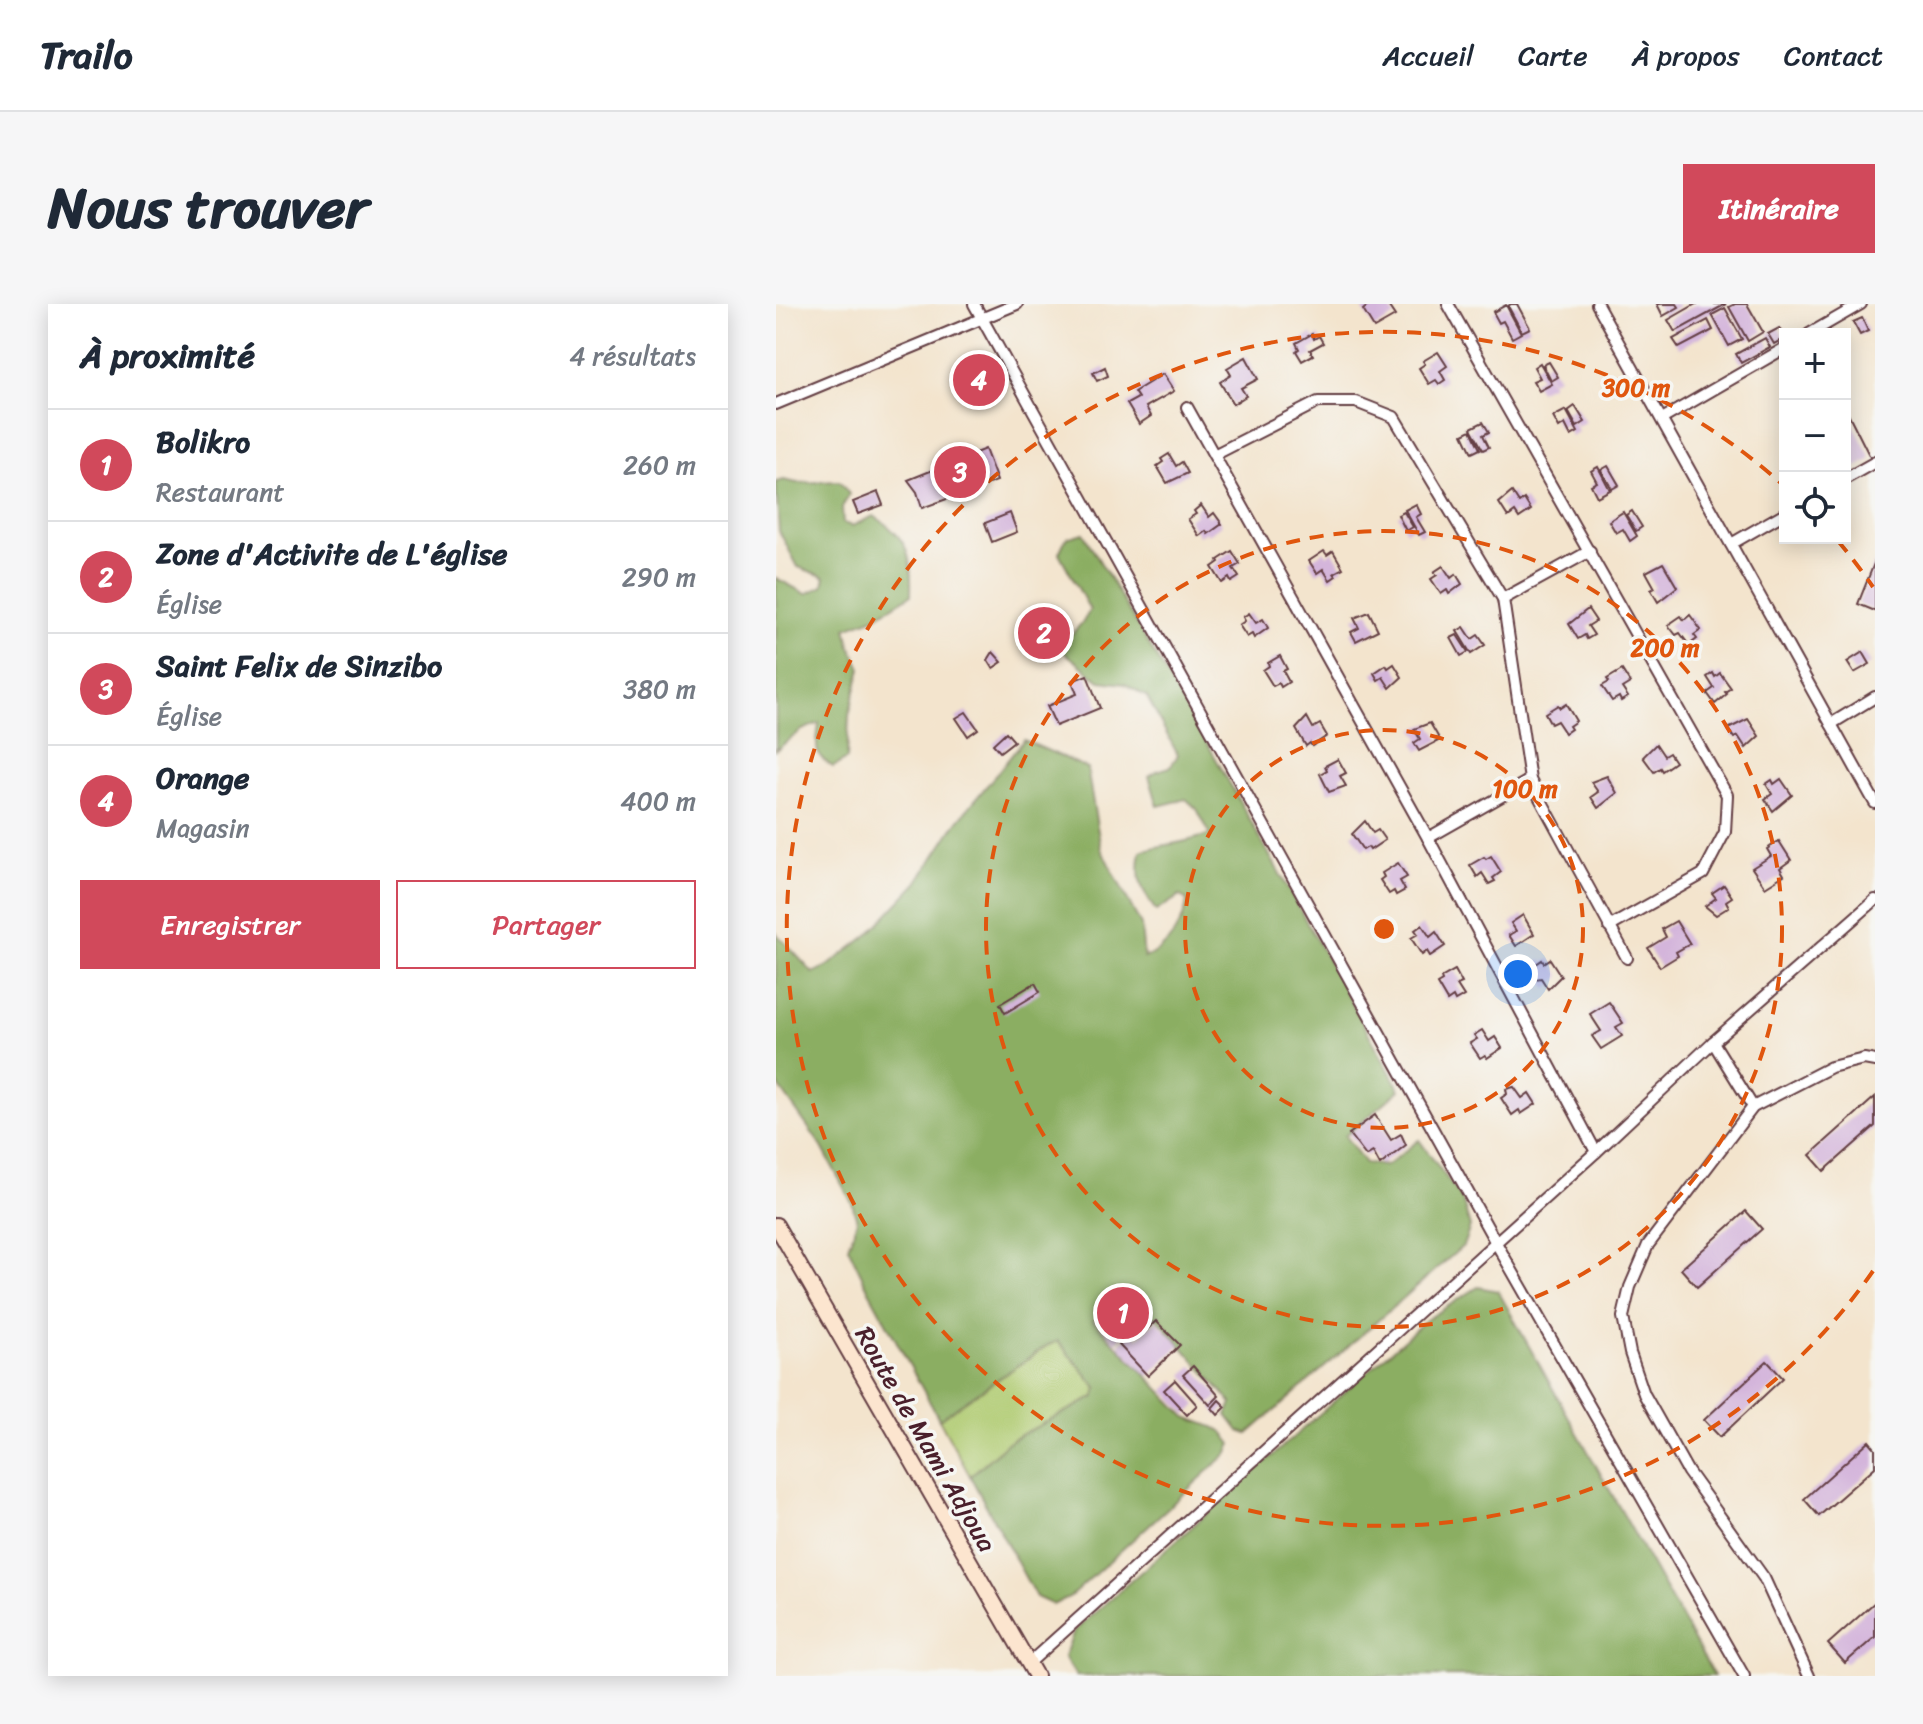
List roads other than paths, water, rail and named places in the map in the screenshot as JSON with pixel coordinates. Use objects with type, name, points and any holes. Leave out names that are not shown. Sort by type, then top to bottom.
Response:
[{"type":"street","points":[[974,304],[1495,1241],[1744,1676]]},
{"type":"street","points":[[776,404],[1017,304]]},
{"type":"street","points":[[1448,304],[1727,795],[1725,832],[1703,874],[1609,927]]},
{"type":"street","points":[[1597,304],[1875,803]]},
{"type":"street","points":[[1819,328],[1861,304]]},
{"type":"street","points":[[1662,419],[1779,351]]},
{"type":"street","points":[[1214,455],[1318,402],[1356,402],[1394,417],[1503,599],[1530,780],[1627,958]]},
{"type":"street","points":[[1187,407],[1428,838],[1596,1152]]},
{"type":"street","points":[[1851,476],[1875,462]]},
{"type":"street","points":[[1731,544],[1779,516]]},
{"type":"street","points":[[1503,599],[1590,551]]},
{"type":"street","points":[[1831,724],[1875,697]]},
{"type":"street","points":[[1428,838],[1530,780]]},
{"type":"street","points":[[1032,1670],[1495,1241],[1713,1042],[1875,900]]},
{"type":"street","points":[[1713,1042],[1753,1107]]},
{"type":"street","points":[[1809,1676],[1764,1578],[1688,1472],[1644,1394],[1630,1353],[1623,1317],[1630,1287],[1648,1245],[1753,1107],[1831,1067],[1864,1059],[1875,1061]]},
{"type":"street","name":"Route de Mami Adjoua","points":[[776,1225],[1032,1670]]},
{"type":"place","name":"Orange","points":[[979,380]]},
{"type":"place","name":"Saint Felix de Sinzibo","points":[[960,472]]},
{"type":"place","name":"Zone d'Activite de L'église","points":[[1044,633]]},
{"type":"place","name":"Bolikro","points":[[1123,1313]]}]
